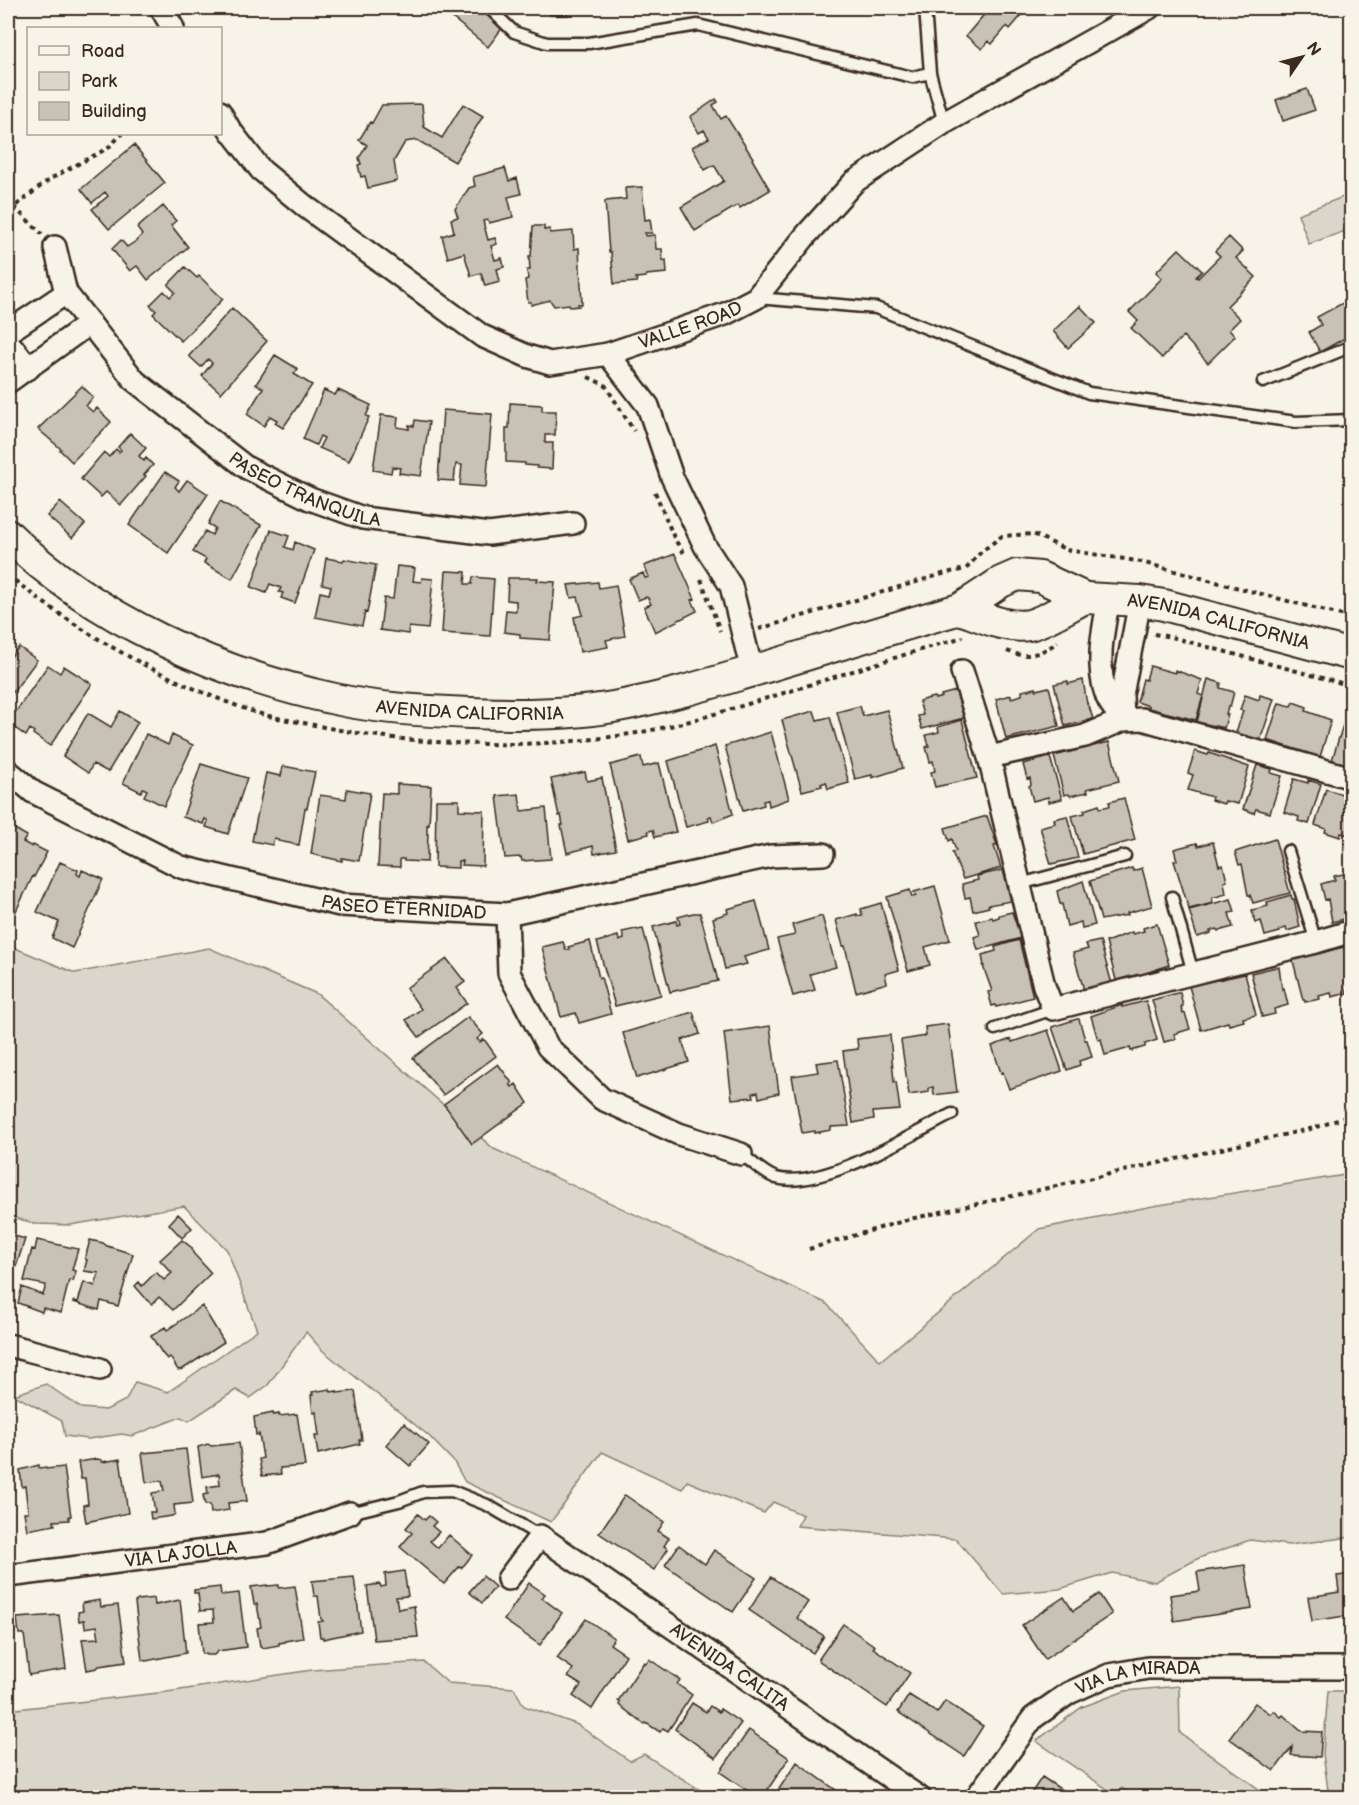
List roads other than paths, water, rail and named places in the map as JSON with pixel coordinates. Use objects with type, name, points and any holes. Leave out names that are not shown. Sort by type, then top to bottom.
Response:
[{"type":"street","points":[[161,8],[172,27]]},
{"type":"street","name":"VALLE ROAD","points":[[222,116],[230,130],[261,170],[306,207],[475,331],[504,347],[550,363],[608,354],[725,314],[756,298],[807,234],[854,182],[944,123],[1149,8]]},
{"type":"street","name":"PASEO TRANQUILA","points":[[55,247],[66,293],[135,381],[247,468],[310,499],[363,518],[489,534],[573,523]]},
{"type":"street","points":[[8,332],[66,293]]},
{"type":"street","points":[[8,382],[90,323]]},
{"type":"street","points":[[8,342],[29,368]]},
{"type":"street","points":[[608,354],[648,406],[672,477],[705,546],[731,586],[752,671]]},
{"type":"street","name":"AVENIDA CALIFORNIA","points":[[8,535],[31,558],[85,597],[163,641],[255,679],[336,700],[409,710],[552,713],[610,708],[668,696],[960,609],[1001,582],[1017,575],[1040,577],[1097,598],[1164,605],[1352,655]]},
{"type":"street","points":[[960,609],[1002,623],[1021,626],[1040,622],[1097,598],[1102,676],[1107,697],[1123,720]]},
{"type":"street","points":[[1123,720],[1122,695],[1140,601]]},
{"type":"street","points":[[962,671],[989,757],[1044,986],[1053,1009],[1352,931]]},
{"type":"street","points":[[989,757],[1085,736],[1123,720],[1143,719],[1352,778]]},
{"type":"street","name":"PASEO ETERNIDAD","points":[[8,771],[33,792],[181,867],[340,904],[507,914],[771,856],[823,854]]},
{"type":"street","points":[[507,914],[509,973],[548,1047],[602,1099],[679,1134],[741,1154]]},
{"type":"street","points":[[8,1345],[100,1369]]},
{"type":"street","name":"VIA LA JOLLA","points":[[8,1576],[267,1543],[350,1513]]},
{"type":"street","points":[[508,1579],[540,1536]]},
{"type":"street","name":"AVENIDA CALITA","points":[[540,1536],[920,1797]]},
{"type":"street","name":"VIA LA MIRADA","points":[[976,1797],[1033,1718],[1069,1693],[1109,1675],[1148,1668],[1352,1668]]},
{"type":"lane","points":[[489,8],[514,32],[547,43],[589,43],[699,25],[912,76],[930,74]]},
{"type":"lane","points":[[924,8],[930,74],[944,123]]},
{"type":"lane","points":[[756,298],[876,308],[1089,393],[1296,422],[1352,420]]},
{"type":"lane","points":[[1263,382],[1352,346]]},
{"type":"lane","points":[[1288,851],[1316,942]]},
{"type":"lane","points":[[1020,884],[1125,856]]},
{"type":"lane","points":[[1172,897],[1193,973]]},
{"type":"lane","points":[[995,1029],[1053,1009]]},
{"type":"lane","points":[[741,1154],[773,1177],[796,1181],[838,1171],[952,1114]]},
{"type":"lane","points":[[350,1513],[399,1501],[423,1492],[452,1491],[487,1504],[540,1536]]}]
